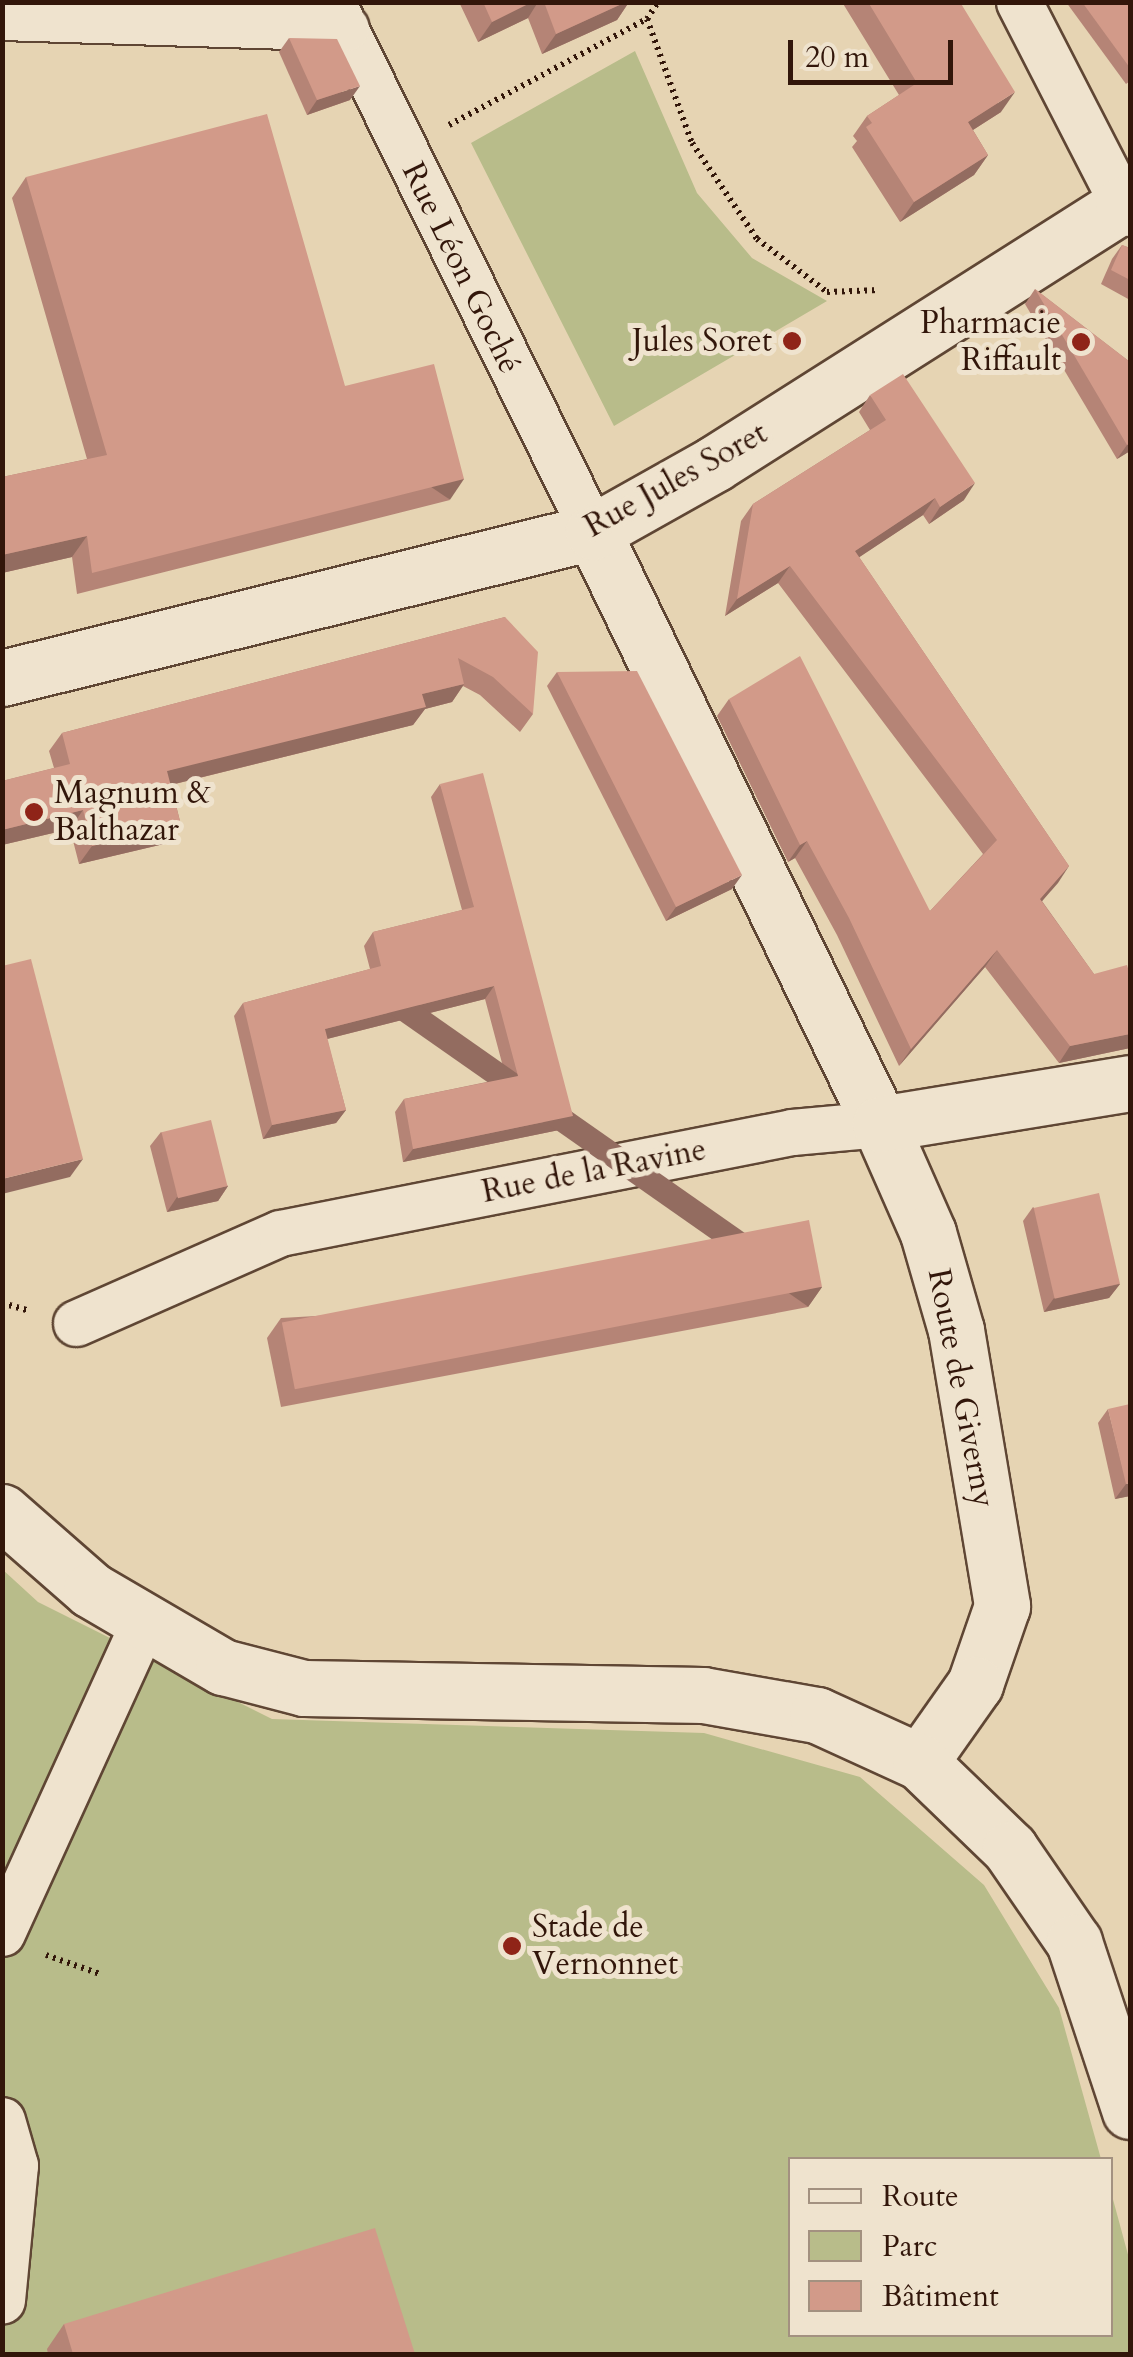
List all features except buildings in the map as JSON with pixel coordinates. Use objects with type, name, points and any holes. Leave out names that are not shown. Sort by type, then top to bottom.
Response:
[{"type":"main road","name":"Rue Jules Soret","points":[[2,678],[593,532],[714,464],[1128,204]]},
{"type":"main road","name":"Route de Giverny","points":[[593,532],[880,1124],[928,1233],[956,1330],[1002,1606],[974,1684],[920,1762]]},
{"type":"main road","name":"Rue de la Ravine","points":[[880,1124],[1130,1083]]},
{"type":"main road","points":[[2,1512],[58,1566],[142,1626],[223,1667],[304,1688],[703,1695],[817,1715],[920,1762],[1010,1849],[1074,1942],[1130,2111]]},
{"type":"street","points":[[1019,2],[1128,204]]},
{"type":"street","points":[[2,17],[339,15]]},
{"type":"street","name":"Rue Léon Goché","points":[[339,15],[593,532]]},
{"type":"street","name":"Rue de la Ravine","points":[[76,1323],[280,1233],[792,1132],[880,1124]]},
{"type":"street","points":[[2,1934],[142,1626]]},
{"type":"street","points":[[2,2120],[15,2165],[2,2300]]},
{"type":"path","points":[[404,150],[648,19],[658,2]]},
{"type":"path","points":[[648,19],[692,143],[757,239],[827,292],[886,290]]},
{"type":"green space","points":[[635,51],[697,193],[752,258],[827,301],[614,426],[471,143]]},
{"type":"green space","name":"Stade de Vernonnet","points":[[2,1569],[38,1602],[272,1719],[704,1733],[860,1777],[984,1885],[1059,2008],[1100,2157],[788,2157],[788,2337],[1113,2337],[1113,2199],[1130,2262],[1130,2354],[3,2354]]},
{"type":"place","name":"Jules Soret","points":[[792,341]]},
{"type":"place","name":"Pharmacie Riffault","points":[[1081,342]]},
{"type":"place","name":"Magnum & Balthazar","points":[[34,812]]},
{"type":"place","name":"Stade de Vernonnet","points":[[512,1946]]}]
